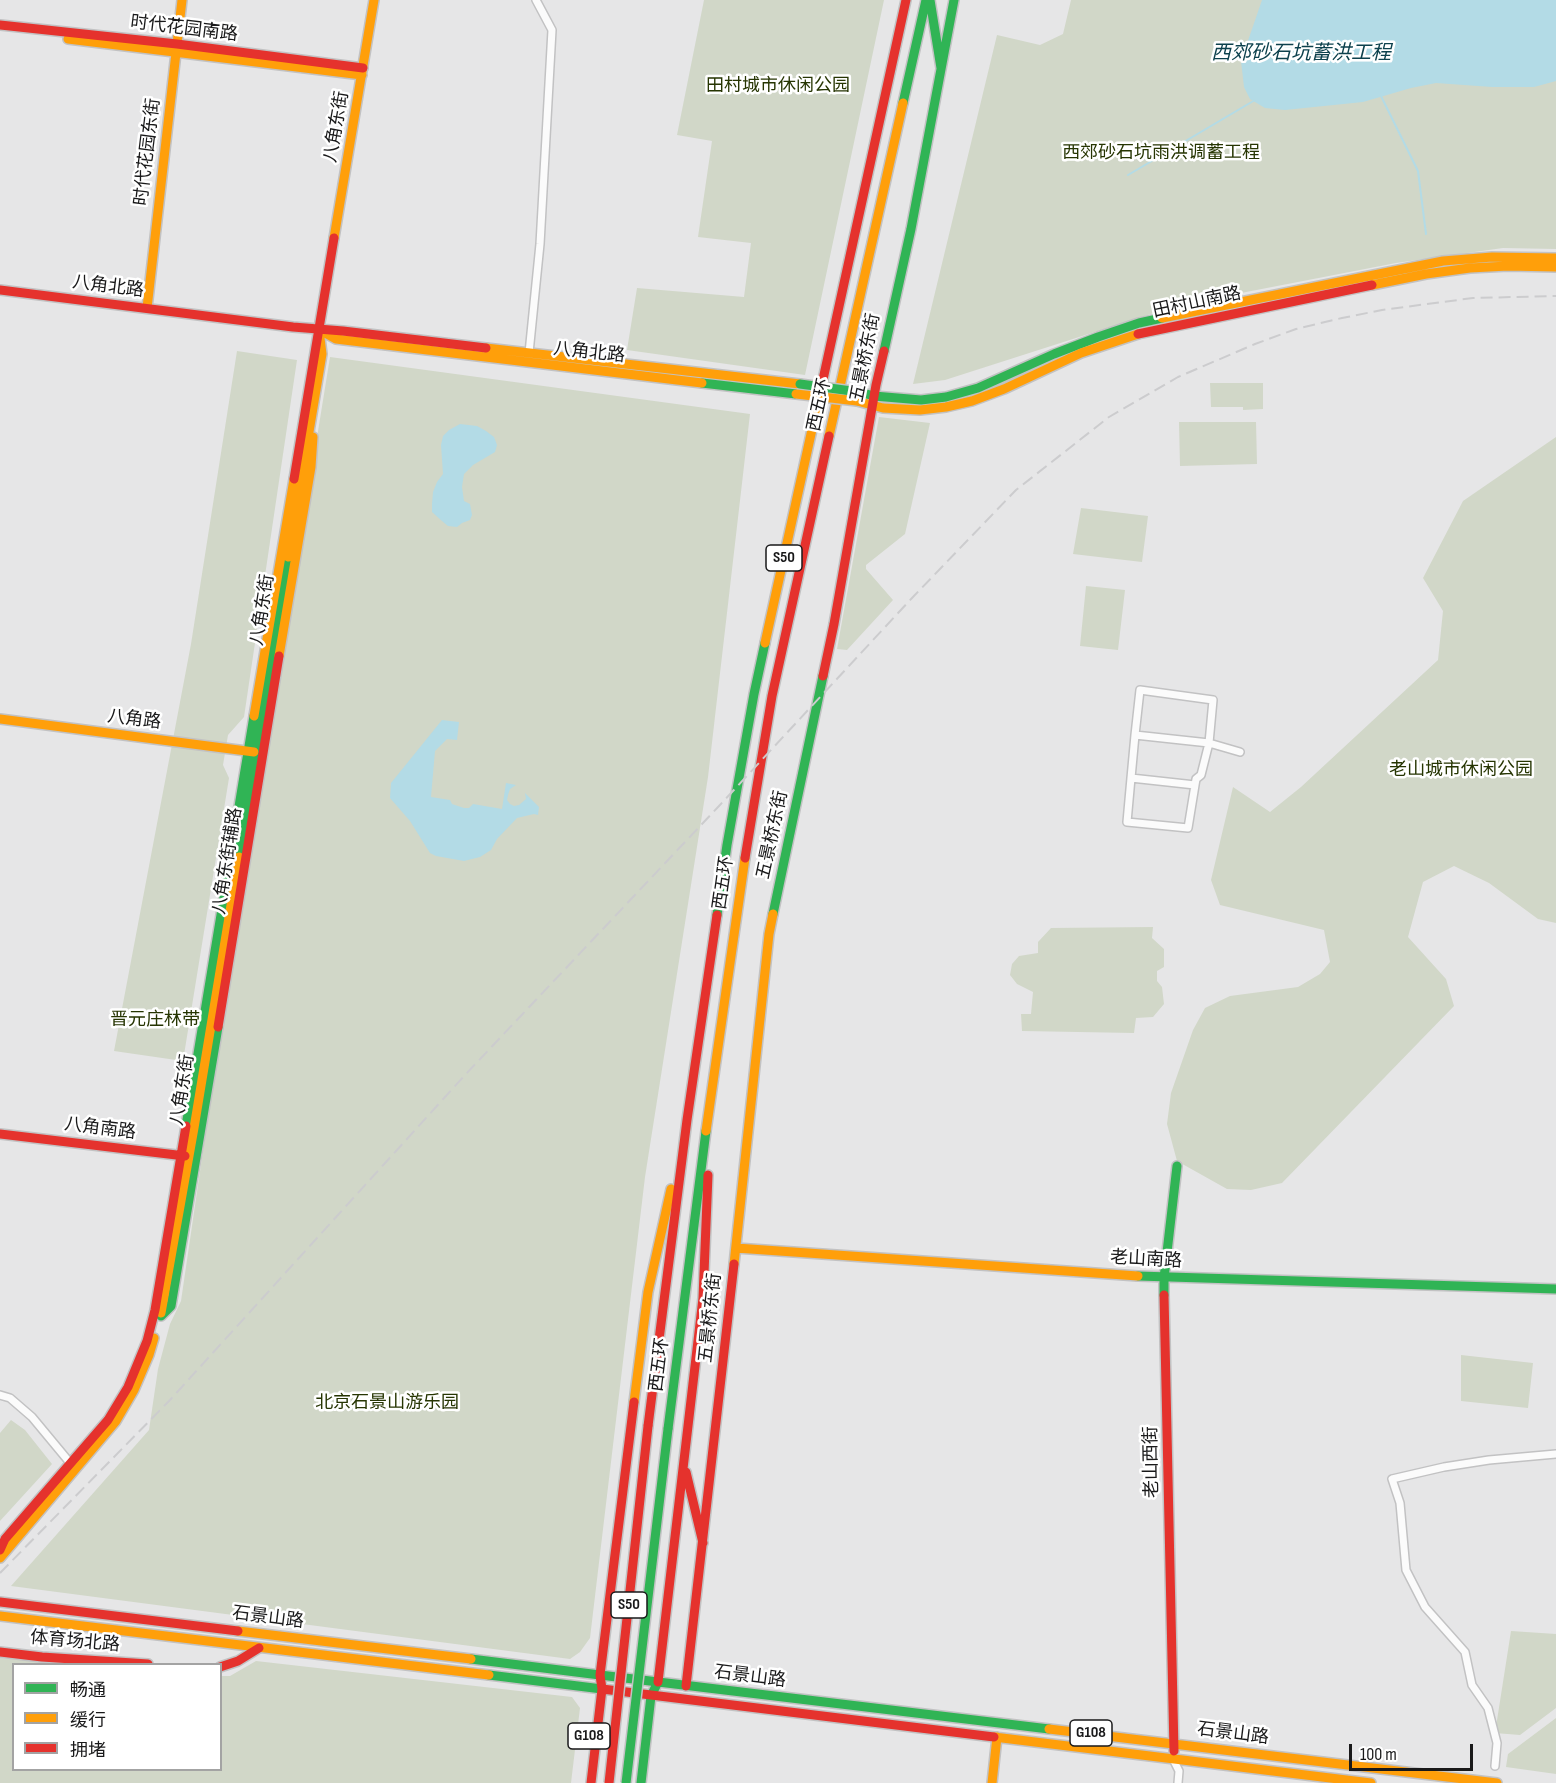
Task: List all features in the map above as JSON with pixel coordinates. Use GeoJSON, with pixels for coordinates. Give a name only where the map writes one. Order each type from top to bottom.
{"type":"FeatureCollection","features":[{"type":"Feature","properties":{"kind":"main road","name":"时代花园东街"},"geometry":{"type":"LineString","coordinates":[[147,308],[182,0]]}},
{"type":"Feature","properties":{"kind":"main road","name":"八角东街"},"geometry":{"type":"LineString","coordinates":[[256,752],[320,330],[374,0]]}},
{"type":"Feature","properties":{"kind":"main road","name":"西五环"},"geometry":{"type":"LineString","coordinates":[[609,1783],[648,1426],[687,1120],[727,846],[754,694],[906,0]]}},
{"type":"Feature","properties":{"kind":"main road","name":"西五环"},"geometry":{"type":"LineString","coordinates":[[626,1783],[668,1429],[746,848],[772,696],[928,0]]}},
{"type":"Feature","properties":{"kind":"main road"},"geometry":{"type":"LineString","coordinates":[[928,0],[941,68]]}},
{"type":"Feature","properties":{"kind":"main road","name":"五景桥东街"},"geometry":{"type":"LineString","coordinates":[[686,1686],[769,934],[834,624],[874,396],[911,229],[954,0]]}},
{"type":"Feature","properties":{"kind":"main road","name":"时代花园南路"},"geometry":{"type":"LineString","coordinates":[[0,25],[363,72]]}},
{"type":"Feature","properties":{"kind":"main road","name":"时代花园南路"},"geometry":{"type":"LineString","coordinates":[[0,30],[176,48]]}},
{"type":"Feature","properties":{"kind":"main road","name":"田村山南路"},"geometry":{"type":"LineString","coordinates":[[858,396],[921,400],[946,398],[978,388],[1054,354],[1139,323],[1443,261],[1492,257],[1556,258]]}},
{"type":"Feature","properties":{"kind":"main road","name":"田村山南路"},"geometry":{"type":"LineString","coordinates":[[858,396],[873,406],[920,410],[946,407],[972,401],[1004,389],[1081,353],[1146,331],[1426,274],[1470,268],[1556,267]]}},
{"type":"Feature","properties":{"kind":"main road","name":"八角北路"},"geometry":{"type":"LineString","coordinates":[[0,290],[320,330],[529,353],[858,396]]}},
{"type":"Feature","properties":{"kind":"main road","name":"八角东街"},"geometry":{"type":"LineString","coordinates":[[0,1558],[116,1422],[134,1390],[149,1355],[159,1318],[322,354],[320,330]]}},
{"type":"Feature","properties":{"kind":"main road","name":"八角北路"},"geometry":{"type":"LineString","coordinates":[[320,330],[336,339],[521,362],[798,389]]}},
{"type":"Feature","properties":{"kind":"main road","name":"八角路"},"geometry":{"type":"LineString","coordinates":[[0,719],[256,752]]}},
{"type":"Feature","properties":{"kind":"main road","name":"八角东街辅路"},"geometry":{"type":"LineString","coordinates":[[188,1157],[256,752]]}},
{"type":"Feature","properties":{"kind":"main road"},"geometry":{"type":"LineString","coordinates":[[641,1783],[651,1695],[658,1682],[703,1298],[711,1096]]}},
{"type":"Feature","properties":{"kind":"main road"},"geometry":{"type":"LineString","coordinates":[[600,1675],[648,1292],[687,1120]]}},
{"type":"Feature","properties":{"kind":"main road","name":"八角南路"},"geometry":{"type":"LineString","coordinates":[[0,1134],[188,1157]]}},
{"type":"Feature","properties":{"kind":"main road","name":"八角东街"},"geometry":{"type":"LineString","coordinates":[[0,1550],[5,1539],[113,1412],[128,1387],[147,1341],[188,1157]]}},
{"type":"Feature","properties":{"kind":"main road","name":"老山西街"},"geometry":{"type":"LineString","coordinates":[[1173,1759],[1164,1278],[1177,1166]]}},
{"type":"Feature","properties":{"kind":"main road","name":"老山南路"},"geometry":{"type":"LineString","coordinates":[[736,1248],[1164,1278],[1556,1289]]}},
{"type":"Feature","properties":{"kind":"main road"},"geometry":{"type":"LineString","coordinates":[[684,1462],[703,1543]]}},
{"type":"Feature","properties":{"kind":"main road","name":"石景山路"},"geometry":{"type":"LineString","coordinates":[[0,1602],[1497,1783]]}},
{"type":"Feature","properties":{"kind":"main road","name":"石景山路"},"geometry":{"type":"LineString","coordinates":[[0,1616],[1371,1783]]}},
{"type":"Feature","properties":{"kind":"main road"},"geometry":{"type":"LineString","coordinates":[[222,1666],[238,1661],[259,1648]]}},
{"type":"Feature","properties":{"kind":"main road","name":"体育场北路"},"geometry":{"type":"LineString","coordinates":[[0,1652],[122,1663]]}},
{"type":"Feature","properties":{"kind":"main road","name":"G108"},"geometry":{"type":"LineString","coordinates":[[583,1783],[600,1675]]}},
{"type":"Feature","properties":{"kind":"main road","name":"G108"},"geometry":{"type":"LineString","coordinates":[[591,1783],[598,1689]]}},
{"type":"Feature","properties":{"kind":"main road"},"geometry":{"type":"LineString","coordinates":[[992,1783],[997,1737]]}},
{"type":"Feature","properties":{"kind":"street"},"geometry":{"type":"LineString","coordinates":[[529,353],[540,244],[552,30],[536,0]]}},
{"type":"Feature","properties":{"kind":"street"},"geometry":{"type":"LineString","coordinates":[[1140,690],[1213,700],[1209,743],[1202,775],[1196,779],[1188,828],[1127,822],[1140,690]]}},
{"type":"Feature","properties":{"kind":"street"},"geometry":{"type":"LineString","coordinates":[[1135,735],[1209,743],[1240,752]]}},
{"type":"Feature","properties":{"kind":"street"},"geometry":{"type":"LineString","coordinates":[[1131,778],[1195,784]]}},
{"type":"Feature","properties":{"kind":"street"},"geometry":{"type":"LineString","coordinates":[[0,1395],[10,1398],[32,1417],[71,1464]]}},
{"type":"Feature","properties":{"kind":"street"},"geometry":{"type":"LineString","coordinates":[[1495,1766],[1497,1743],[1488,1708],[1472,1685],[1465,1652],[1425,1607],[1406,1570],[1400,1503],[1392,1479],[1489,1460],[1556,1454]]}},
{"type":"Feature","properties":{"kind":"street"},"geometry":{"type":"LineString","coordinates":[[1173,1759],[1179,1771],[1178,1783]]}},
{"type":"Feature","properties":{"kind":"green space","name":"田村城市休闲公园"},"geometry":{"type":"Polygon","coordinates":[[[704,0],[884,0],[805,375],[627,350],[637,288],[744,297],[751,243],[698,237],[712,141],[677,135],[704,0]]]}},
{"type":"Feature","properties":{"kind":"green space","name":"西郊砂石坑雨洪调蓄工程"},"geometry":{"type":"Polygon","coordinates":[[[1071,0],[1556,0],[1556,249],[1503,248],[1396,263],[1179,305],[945,380],[913,384],[997,35],[1040,45],[1063,34],[1071,0]]]}},
{"type":"Feature","properties":{"kind":"green space","name":"晋元庄林带"},"geometry":{"type":"Polygon","coordinates":[[[237,351],[297,360],[244,717],[228,735],[223,765],[229,778],[183,1061],[114,1051],[191,644],[237,351]]]}},
{"type":"Feature","properties":{"kind":"green space","name":"北京石景山游乐园"},"geometry":{"type":"Polygon","coordinates":[[[330,357],[750,414],[708,777],[645,1177],[590,1638],[580,1652],[570,1659],[11,1586],[149,1430],[158,1369],[170,1324],[181,1301],[216,1062],[330,357]]]}},
{"type":"Feature","properties":{"kind":"green space"},"geometry":{"type":"Polygon","coordinates":[[[1210,383],[1263,383],[1263,409],[1211,407],[1210,383]]]}},
{"type":"Feature","properties":{"kind":"green space"},"geometry":{"type":"Polygon","coordinates":[[[879,417],[930,423],[905,534],[866,565],[866,569],[893,600],[847,650],[837,649],[879,417]]]}},
{"type":"Feature","properties":{"kind":"green space"},"geometry":{"type":"Polygon","coordinates":[[[1179,422],[1256,422],[1257,464],[1180,466],[1179,422]]]}},
{"type":"Feature","properties":{"kind":"green space","name":"老山城市休闲公园"},"geometry":{"type":"Polygon","coordinates":[[[1556,437],[1556,923],[1538,919],[1489,883],[1454,866],[1423,882],[1408,937],[1446,979],[1454,1006],[1282,1183],[1251,1190],[1227,1189],[1177,1161],[1167,1124],[1171,1093],[1193,1030],[1205,1008],[1230,996],[1298,987],[1320,974],[1330,962],[1324,930],[1220,905],[1211,880],[1233,787],[1270,812],[1301,787],[1438,660],[1443,611],[1423,578],[1463,501],[1556,437]]]}},
{"type":"Feature","properties":{"kind":"green space"},"geometry":{"type":"Polygon","coordinates":[[[1081,508],[1148,516],[1142,562],[1073,554],[1081,508]]]}},
{"type":"Feature","properties":{"kind":"green space"},"geometry":{"type":"Polygon","coordinates":[[[1086,586],[1125,590],[1118,650],[1080,646],[1086,586]]]}},
{"type":"Feature","properties":{"kind":"green space"},"geometry":{"type":"Polygon","coordinates":[[[1153,927],[1152,938],[1164,949],[1164,967],[1157,971],[1157,981],[1162,987],[1164,1004],[1153,1017],[1136,1018],[1134,1033],[1022,1031],[1021,1014],[1031,1014],[1033,992],[1017,984],[1010,975],[1012,964],[1019,956],[1038,953],[1038,942],[1051,928],[1153,927]]]}},
{"type":"Feature","properties":{"kind":"green space"},"geometry":{"type":"Polygon","coordinates":[[[1461,1355],[1533,1363],[1528,1408],[1461,1401],[1461,1355]]]}},
{"type":"Feature","properties":{"kind":"green space"},"geometry":{"type":"Polygon","coordinates":[[[11,1420],[25,1430],[52,1464],[0,1521],[0,1433],[11,1420]]]}},
{"type":"Feature","properties":{"kind":"green space"},"geometry":{"type":"Polygon","coordinates":[[[1511,1631],[1556,1634],[1556,1708],[1520,1735],[1495,1733],[1511,1631]]]}},
{"type":"Feature","properties":{"kind":"green space"},"geometry":{"type":"Polygon","coordinates":[[[0,1658],[68,1663],[12,1663],[12,1771],[222,1771],[222,1676],[230,1676],[256,1661],[572,1697],[580,1708],[571,1783],[0,1783],[0,1658]]]}},
{"type":"Feature","properties":{"kind":"green space"},"geometry":{"type":"Polygon","coordinates":[[[1556,1718],[1556,1774],[1506,1767],[1508,1754],[1556,1718]]]}},
{"type":"Feature","properties":{"kind":"water","name":"西郊砂石坑蓄洪工程"},"geometry":{"type":"Polygon","coordinates":[[[1262,0],[1556,0],[1556,81],[1534,87],[1436,83],[1363,102],[1285,110],[1265,108],[1250,99],[1244,87],[1241,61],[1262,0]]]}},
{"type":"Feature","properties":{"kind":"water"},"geometry":{"type":"Polygon","coordinates":[[[460,424],[477,426],[486,431],[494,437],[497,445],[495,452],[473,465],[464,474],[462,487],[464,501],[470,504],[472,515],[470,520],[457,527],[448,526],[432,512],[432,504],[433,492],[443,474],[441,445],[443,436],[460,424]]]}},
{"type":"Feature","properties":{"kind":"water"},"geometry":{"type":"Polygon","coordinates":[[[442,720],[459,722],[457,740],[447,739],[435,751],[431,797],[450,800],[452,804],[464,808],[469,808],[473,804],[502,809],[506,783],[516,785],[510,789],[508,795],[507,800],[510,804],[519,805],[526,799],[525,793],[539,807],[538,815],[517,818],[497,839],[491,850],[480,857],[464,861],[430,853],[410,821],[390,798],[391,783],[442,720]]]}},
{"type":"Feature","properties":{"kind":"waterway"},"geometry":{"type":"LineString","coordinates":[[1381,96],[1418,171],[1426,234]]}},
{"type":"Feature","properties":{"kind":"waterway"},"geometry":{"type":"LineString","coordinates":[[1128,175],[1255,100]]}},
{"type":"Feature","properties":{"kind":"railway"},"geometry":{"type":"LineString","coordinates":[[0,1573],[170,1400],[465,1075],[1016,490],[1109,417],[1178,377],[1296,329],[1382,310],[1473,298],[1556,296]]}},
{"type":"Feature","properties":{"kind":"traffic: fast"},"geometry":{"type":"LineString","coordinates":[[903,103],[926,0]]}},
{"type":"Feature","properties":{"kind":"traffic: fast"},"geometry":{"type":"LineString","coordinates":[[930,0],[941,68]]}},
{"type":"Feature","properties":{"kind":"traffic: fast"},"geometry":{"type":"LineString","coordinates":[[884,351],[911,229],[954,0]]}},
{"type":"Feature","properties":{"kind":"traffic: fast"},"geometry":{"type":"LineString","coordinates":[[859,392],[874,396],[921,400],[946,397],[978,388],[1098,337],[1162,318]]}},
{"type":"Feature","properties":{"kind":"traffic: fast"},"geometry":{"type":"LineString","coordinates":[[702,383],[796,394]]}},
{"type":"Feature","properties":{"kind":"traffic: fast"},"geometry":{"type":"LineString","coordinates":[[800,384],[859,392]]}},
{"type":"Feature","properties":{"kind":"traffic: fast"},"geometry":{"type":"LineString","coordinates":[[239,857],[288,557]]}},
{"type":"Feature","properties":{"kind":"traffic: fast"},"geometry":{"type":"LineString","coordinates":[[717,915],[727,845],[765,643]]}},
{"type":"Feature","properties":{"kind":"traffic: fast"},"geometry":{"type":"LineString","coordinates":[[773,914],[823,676]]}},
{"type":"Feature","properties":{"kind":"traffic: fast"},"geometry":{"type":"LineString","coordinates":[[186,1126],[254,716]]}},
{"type":"Feature","properties":{"kind":"traffic: fast"},"geometry":{"type":"LineString","coordinates":[[161,1316],[171,1306],[218,1027]]}},
{"type":"Feature","properties":{"kind":"traffic: fast"},"geometry":{"type":"LineString","coordinates":[[668,1429],[706,1131]]}},
{"type":"Feature","properties":{"kind":"traffic: fast"},"geometry":{"type":"LineString","coordinates":[[1164,1295],[1177,1166]]}},
{"type":"Feature","properties":{"kind":"traffic: fast"},"geometry":{"type":"LineString","coordinates":[[1138,1276],[1556,1289]]}},
{"type":"Feature","properties":{"kind":"traffic: fast"},"geometry":{"type":"LineString","coordinates":[[626,1783],[668,1429]]}},
{"type":"Feature","properties":{"kind":"traffic: fast"},"geometry":{"type":"LineString","coordinates":[[471,1659],[600,1675]]}},
{"type":"Feature","properties":{"kind":"traffic: fast"},"geometry":{"type":"LineString","coordinates":[[489,1675],[602,1689]]}},
{"type":"Feature","properties":{"kind":"traffic: fast"},"geometry":{"type":"LineString","coordinates":[[600,1675],[1049,1729]]}},
{"type":"Feature","properties":{"kind":"traffic: fast"},"geometry":{"type":"LineString","coordinates":[[641,1783],[651,1696],[658,1682]]}},
{"type":"Feature","properties":{"kind":"traffic: slow"},"geometry":{"type":"LineString","coordinates":[[147,308],[182,0]]}},
{"type":"Feature","properties":{"kind":"traffic: slow"},"geometry":{"type":"LineString","coordinates":[[334,238],[374,0]]}},
{"type":"Feature","properties":{"kind":"traffic: slow"},"geometry":{"type":"LineString","coordinates":[[68,39],[362,75]]}},
{"type":"Feature","properties":{"kind":"traffic: slow"},"geometry":{"type":"LineString","coordinates":[[829,436],[903,103]]}},
{"type":"Feature","properties":{"kind":"traffic: slow"},"geometry":{"type":"LineString","coordinates":[[1162,318],[1443,261],[1492,257],[1556,258]]}},
{"type":"Feature","properties":{"kind":"traffic: slow"},"geometry":{"type":"LineString","coordinates":[[1372,285],[1470,268],[1556,267]]}},
{"type":"Feature","properties":{"kind":"traffic: slow"},"geometry":{"type":"LineString","coordinates":[[322,331],[336,339],[702,383]]}},
{"type":"Feature","properties":{"kind":"traffic: slow"},"geometry":{"type":"LineString","coordinates":[[857,401],[883,408],[920,410],[972,401],[1004,389],[1081,353],[1138,334]]}},
{"type":"Feature","properties":{"kind":"traffic: slow"},"geometry":{"type":"LineString","coordinates":[[288,557],[322,354],[320,338]]}},
{"type":"Feature","properties":{"kind":"traffic: slow"},"geometry":{"type":"LineString","coordinates":[[486,348],[800,384]]}},
{"type":"Feature","properties":{"kind":"traffic: slow"},"geometry":{"type":"LineString","coordinates":[[765,643],[822,384]]}},
{"type":"Feature","properties":{"kind":"traffic: slow"},"geometry":{"type":"LineString","coordinates":[[796,394],[857,401]]}},
{"type":"Feature","properties":{"kind":"traffic: slow"},"geometry":{"type":"LineString","coordinates":[[279,656],[311,467],[313,437]]}},
{"type":"Feature","properties":{"kind":"traffic: slow"},"geometry":{"type":"LineString","coordinates":[[254,716],[294,479]]}},
{"type":"Feature","properties":{"kind":"traffic: slow"},"geometry":{"type":"LineString","coordinates":[[0,719],[254,752]]}},
{"type":"Feature","properties":{"kind":"traffic: slow"},"geometry":{"type":"LineString","coordinates":[[161,1313],[239,857]]}},
{"type":"Feature","properties":{"kind":"traffic: slow"},"geometry":{"type":"LineString","coordinates":[[706,1131],[745,858]]}},
{"type":"Feature","properties":{"kind":"traffic: slow"},"geometry":{"type":"LineString","coordinates":[[734,1264],[773,914]]}},
{"type":"Feature","properties":{"kind":"traffic: slow"},"geometry":{"type":"LineString","coordinates":[[634,1402],[648,1292],[671,1189]]}},
{"type":"Feature","properties":{"kind":"traffic: slow"},"geometry":{"type":"LineString","coordinates":[[736,1248],[1138,1276]]}},
{"type":"Feature","properties":{"kind":"traffic: slow"},"geometry":{"type":"LineString","coordinates":[[0,1558],[116,1421],[134,1390],[154,1338]]}},
{"type":"Feature","properties":{"kind":"traffic: slow"},"geometry":{"type":"LineString","coordinates":[[0,1616],[489,1675]]}},
{"type":"Feature","properties":{"kind":"traffic: slow"},"geometry":{"type":"LineString","coordinates":[[238,1631],[471,1659]]}},
{"type":"Feature","properties":{"kind":"traffic: slow"},"geometry":{"type":"LineString","coordinates":[[1049,1729],[1497,1783]]}},
{"type":"Feature","properties":{"kind":"traffic: slow"},"geometry":{"type":"LineString","coordinates":[[994,1737],[1371,1783]]}},
{"type":"Feature","properties":{"kind":"traffic: slow"},"geometry":{"type":"LineString","coordinates":[[992,1783],[997,1737]]}},
{"type":"Feature","properties":{"kind":"traffic: jam"},"geometry":{"type":"LineString","coordinates":[[822,384],[906,0]]}},
{"type":"Feature","properties":{"kind":"traffic: jam"},"geometry":{"type":"LineString","coordinates":[[0,25],[177,44],[363,68]]}},
{"type":"Feature","properties":{"kind":"traffic: jam"},"geometry":{"type":"LineString","coordinates":[[294,479],[334,238]]}},
{"type":"Feature","properties":{"kind":"traffic: jam"},"geometry":{"type":"LineString","coordinates":[[1138,334],[1372,285]]}},
{"type":"Feature","properties":{"kind":"traffic: jam"},"geometry":{"type":"LineString","coordinates":[[0,290],[293,327],[486,348]]}},
{"type":"Feature","properties":{"kind":"traffic: jam"},"geometry":{"type":"LineString","coordinates":[[823,676],[884,351]]}},
{"type":"Feature","properties":{"kind":"traffic: jam"},"geometry":{"type":"LineString","coordinates":[[745,858],[772,696],[829,436]]}},
{"type":"Feature","properties":{"kind":"traffic: jam"},"geometry":{"type":"LineString","coordinates":[[218,1027],[279,656]]}},
{"type":"Feature","properties":{"kind":"traffic: jam"},"geometry":{"type":"LineString","coordinates":[[648,1426],[687,1120],[717,915]]}},
{"type":"Feature","properties":{"kind":"traffic: jam"},"geometry":{"type":"LineString","coordinates":[[0,1550],[5,1539],[108,1420],[128,1387],[147,1341],[155,1310],[186,1126]]}},
{"type":"Feature","properties":{"kind":"traffic: jam"},"geometry":{"type":"LineString","coordinates":[[0,1134],[185,1156]]}},
{"type":"Feature","properties":{"kind":"traffic: jam"},"geometry":{"type":"LineString","coordinates":[[658,1682],[703,1298],[708,1175]]}},
{"type":"Feature","properties":{"kind":"traffic: jam"},"geometry":{"type":"LineString","coordinates":[[686,1686],[734,1264]]}},
{"type":"Feature","properties":{"kind":"traffic: jam"},"geometry":{"type":"LineString","coordinates":[[1164,1295],[1174,1751]]}},
{"type":"Feature","properties":{"kind":"traffic: jam"},"geometry":{"type":"LineString","coordinates":[[591,1783],[602,1689],[600,1675],[634,1402]]}},
{"type":"Feature","properties":{"kind":"traffic: jam"},"geometry":{"type":"LineString","coordinates":[[609,1783],[648,1426]]}},
{"type":"Feature","properties":{"kind":"traffic: jam"},"geometry":{"type":"LineString","coordinates":[[686,1472],[703,1543]]}},
{"type":"Feature","properties":{"kind":"traffic: jam"},"geometry":{"type":"LineString","coordinates":[[0,1602],[238,1631]]}},
{"type":"Feature","properties":{"kind":"traffic: jam"},"geometry":{"type":"LineString","coordinates":[[222,1666],[238,1661],[259,1648]]}},
{"type":"Feature","properties":{"kind":"traffic: jam"},"geometry":{"type":"LineString","coordinates":[[0,1652],[133,1663]]}},
{"type":"Feature","properties":{"kind":"traffic: jam"},"geometry":{"type":"LineString","coordinates":[[602,1689],[994,1737]]}}]}
